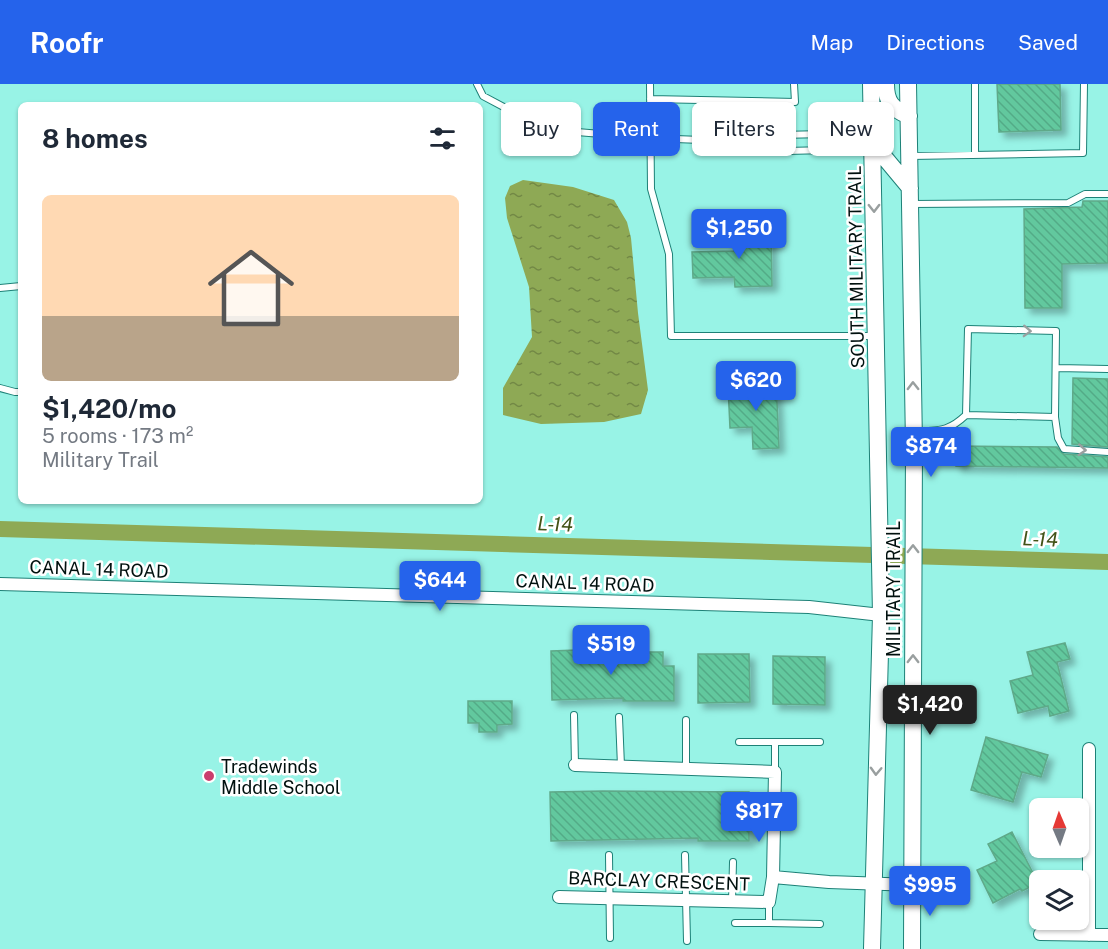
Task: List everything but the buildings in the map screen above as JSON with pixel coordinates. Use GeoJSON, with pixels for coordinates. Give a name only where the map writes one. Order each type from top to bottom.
{"type":"FeatureCollection","features":[{"type":"Feature","properties":{"kind":"main road","name":"SOUTH MILITARY TRAIL"},"geometry":{"type":"LineString","coordinates":[[872,84],[872,102]]}},
{"type":"Feature","properties":{"kind":"main road"},"geometry":{"type":"LineString","coordinates":[[886,84],[889,103],[896,111],[909,116]]}},
{"type":"Feature","properties":{"kind":"main road"},"geometry":{"type":"LineString","coordinates":[[908,84],[914,438]]}},
{"type":"Feature","properties":{"kind":"main road","name":"SOUTH MILITARY TRAIL"},"geometry":{"type":"LineString","coordinates":[[873,156],[879,450]]}},
{"type":"Feature","properties":{"kind":"main road"},"geometry":{"type":"LineString","coordinates":[[884,156],[910,196]]}},
{"type":"Feature","properties":{"kind":"main road","name":"MILITARY TRAIL"},"geometry":{"type":"LineString","coordinates":[[912,949],[914,438]]}},
{"type":"Feature","properties":{"kind":"main road","name":"MILITARY TRAIL"},"geometry":{"type":"LineString","coordinates":[[872,949],[881,615],[879,450]]}},
{"type":"Feature","properties":{"kind":"street","name":"CANAL 14 ROAD"},"geometry":{"type":"LineString","coordinates":[[0,584],[809,607],[881,615]]}},
{"type":"Feature","properties":{"kind":"street"},"geometry":{"type":"LineString","coordinates":[[1089,749],[1089,934]]}},
{"type":"Feature","properties":{"kind":"street"},"geometry":{"type":"LineString","coordinates":[[575,765],[775,772]]}},
{"type":"Feature","properties":{"kind":"street","name":"BARCLAY CRESCENT"},"geometry":{"type":"LineString","coordinates":[[558,897],[769,902],[773,877],[775,772]]}},
{"type":"Feature","properties":{"kind":"street","name":"BARCLAY CRESCENT"},"geometry":{"type":"LineString","coordinates":[[773,877],[872,885],[913,885]]}},
{"type":"Feature","properties":{"kind":"street"},"geometry":{"type":"LineString","coordinates":[[1040,934],[1108,934]]}},
{"type":"Feature","properties":{"kind":"lane"},"geometry":{"type":"LineString","coordinates":[[477,84],[483,96],[528,120],[577,132],[593,133]]}},
{"type":"Feature","properties":{"kind":"lane"},"geometry":{"type":"LineString","coordinates":[[650,84],[650,99],[795,102],[795,84]]}},
{"type":"Feature","properties":{"kind":"lane"},"geometry":{"type":"LineString","coordinates":[[975,84],[975,155]]}},
{"type":"Feature","properties":{"kind":"lane"},"geometry":{"type":"LineString","coordinates":[[909,156],[1083,153],[1084,84]]}},
{"type":"Feature","properties":{"kind":"lane"},"geometry":{"type":"LineString","coordinates":[[650,156],[651,189],[669,254],[671,336],[877,336]]}},
{"type":"Feature","properties":{"kind":"lane"},"geometry":{"type":"LineString","coordinates":[[910,196],[1068,203],[1085,194],[1108,194]]}},
{"type":"Feature","properties":{"kind":"lane"},"geometry":{"type":"LineString","coordinates":[[0,288],[18,286]]}},
{"type":"Feature","properties":{"kind":"lane"},"geometry":{"type":"LineString","coordinates":[[914,438],[955,426],[966,415],[968,329],[1056,331],[1055,417],[1058,438],[1064,449],[1108,452]]}},
{"type":"Feature","properties":{"kind":"lane"},"geometry":{"type":"LineString","coordinates":[[1057,368],[1108,369]]}},
{"type":"Feature","properties":{"kind":"lane"},"geometry":{"type":"LineString","coordinates":[[0,388],[18,392]]}},
{"type":"Feature","properties":{"kind":"lane"},"geometry":{"type":"LineString","coordinates":[[966,415],[1055,417]]}},
{"type":"Feature","properties":{"kind":"lane"},"geometry":{"type":"LineString","coordinates":[[574,715],[575,765]]}},
{"type":"Feature","properties":{"kind":"lane"},"geometry":{"type":"LineString","coordinates":[[620,717],[621,767]]}},
{"type":"Feature","properties":{"kind":"lane"},"geometry":{"type":"LineString","coordinates":[[686,720],[686,769]]}},
{"type":"Feature","properties":{"kind":"lane"},"geometry":{"type":"LineString","coordinates":[[739,742],[820,742]]}},
{"type":"Feature","properties":{"kind":"lane"},"geometry":{"type":"LineString","coordinates":[[775,742],[775,772]]}},
{"type":"Feature","properties":{"kind":"lane"},"geometry":{"type":"LineString","coordinates":[[609,855],[610,938]]}},
{"type":"Feature","properties":{"kind":"lane"},"geometry":{"type":"LineString","coordinates":[[685,855],[687,941]]}},
{"type":"Feature","properties":{"kind":"lane"},"geometry":{"type":"LineString","coordinates":[[732,901],[733,862]]}},
{"type":"Feature","properties":{"kind":"lane"},"geometry":{"type":"LineString","coordinates":[[769,902],[769,923]]}},
{"type":"Feature","properties":{"kind":"lane"},"geometry":{"type":"LineString","coordinates":[[735,923],[820,924]]}},
{"type":"Feature","properties":{"kind":"water"},"geometry":{"type":"Polygon","coordinates":[[[523,180],[573,187],[614,200],[627,222],[631,238],[648,390],[641,414],[604,422],[541,424],[503,415],[503,388],[532,337],[529,287],[507,218],[505,198],[510,186],[523,180]]]}},
{"type":"Feature","properties":{"kind":"waterway","name":"L-14"},"geometry":{"type":"LineString","coordinates":[[0,529],[1108,562]]}},
{"type":"Feature","properties":{"kind":"place","name":"Tradewinds Middle School"},"geometry":{"type":"Point","coordinates":[209,776]}}]}
